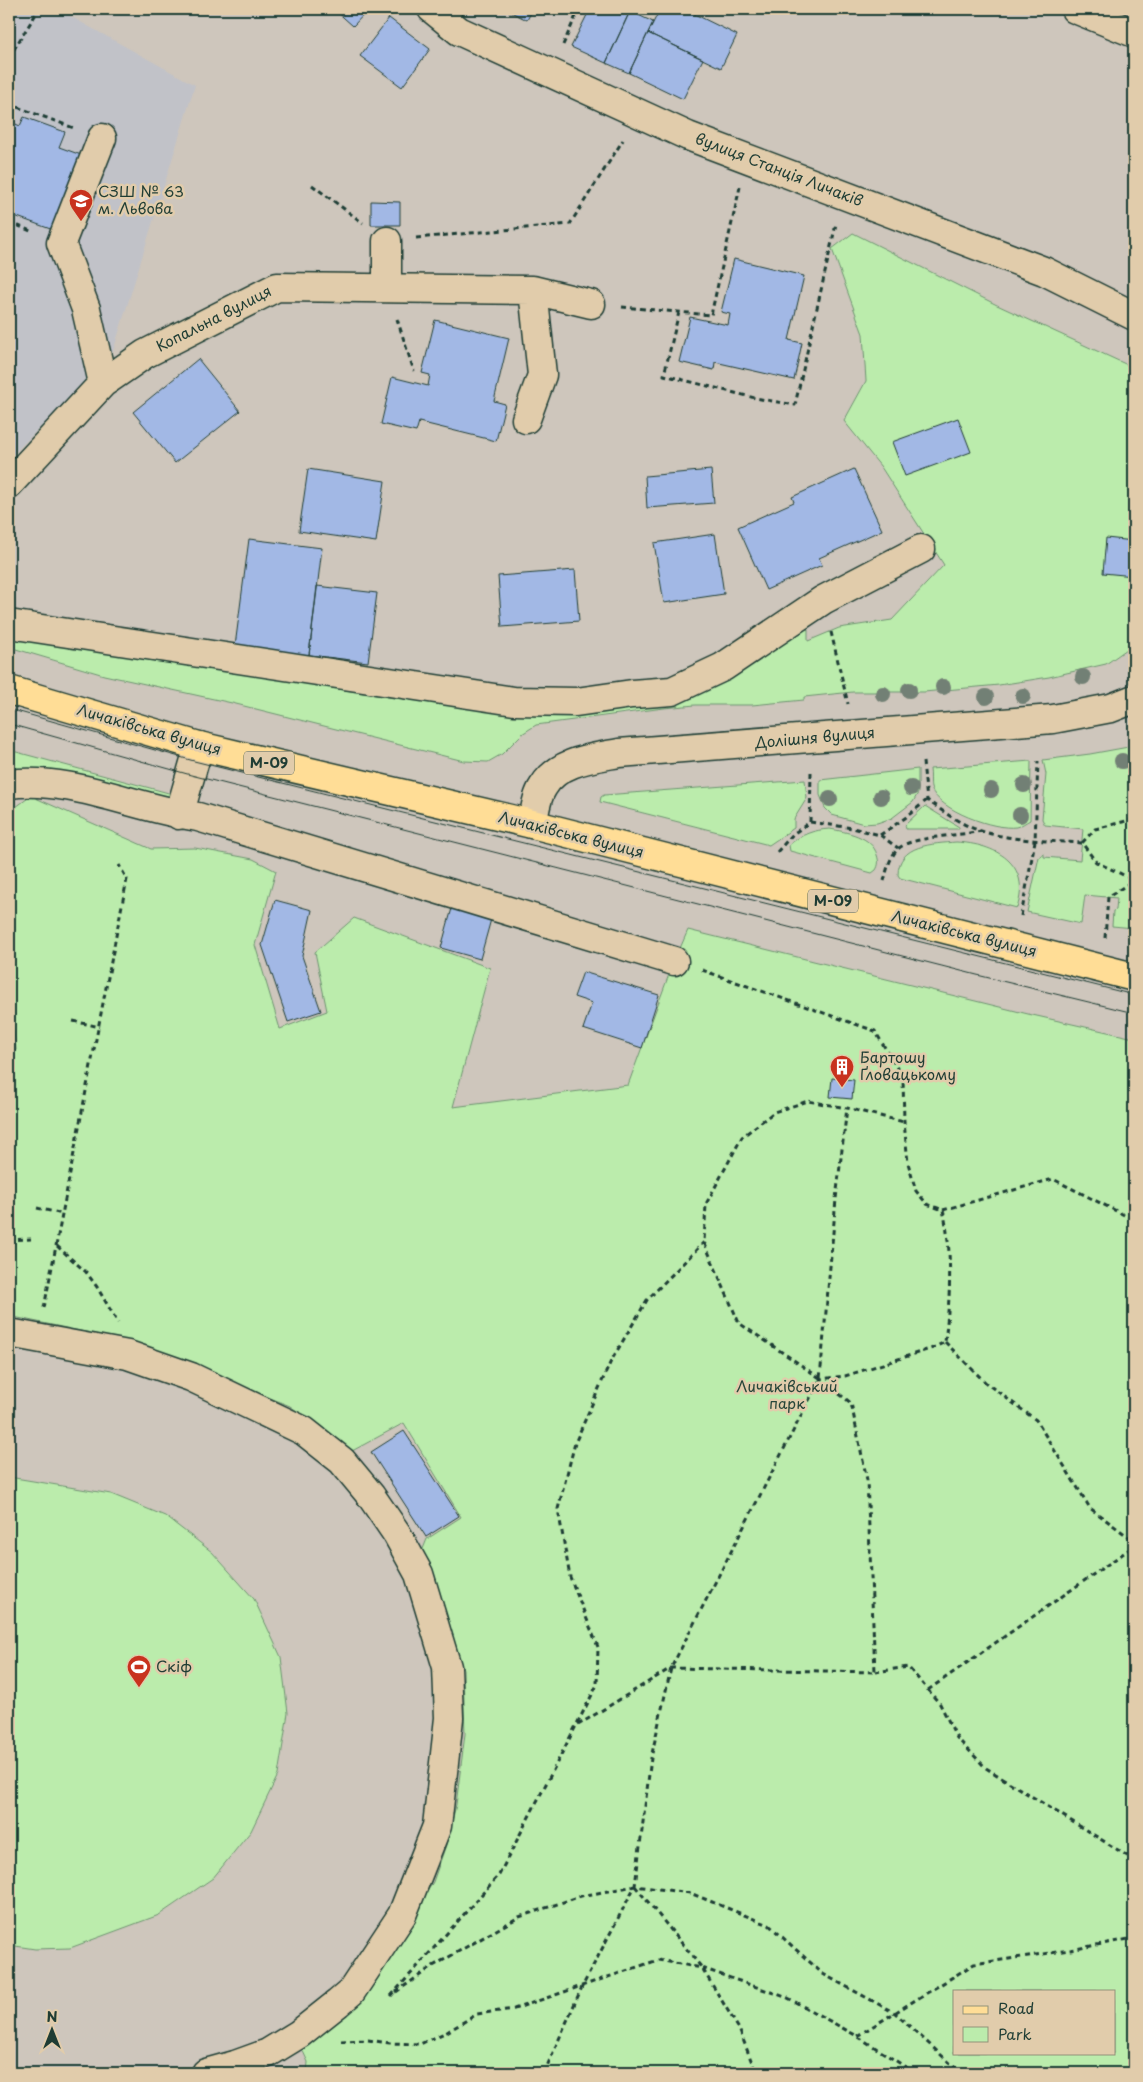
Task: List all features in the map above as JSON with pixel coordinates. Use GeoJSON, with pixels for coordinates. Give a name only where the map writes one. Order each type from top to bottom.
{"type":"FeatureCollection","features":[{"type":"Feature","properties":{"kind":"main road","name":"Личаківська вулиця"},"geometry":{"type":"LineString","coordinates":[[9,690],[198,746],[532,824],[1134,977]]}},
{"type":"Feature","properties":{"kind":"street","name":"вулиця Станція Личаків"},"geometry":{"type":"LineString","coordinates":[[432,9],[459,31],[688,136],[1044,271],[1134,316]]}},
{"type":"Feature","properties":{"kind":"street"},"geometry":{"type":"LineString","coordinates":[[1075,9],[1134,33]]}},
{"type":"Feature","properties":{"kind":"street"},"geometry":{"type":"LineString","coordinates":[[102,138],[61,243],[86,309],[103,383]]}},
{"type":"Feature","properties":{"kind":"street"},"geometry":{"type":"LineString","coordinates":[[387,240],[387,288]]}},
{"type":"Feature","properties":{"kind":"street","name":"Копальна вулиця"},"geometry":{"type":"LineString","coordinates":[[9,484],[103,383],[145,354],[277,287],[533,290],[591,304]]}},
{"type":"Feature","properties":{"kind":"street"},"geometry":{"type":"LineString","coordinates":[[526,419],[542,375],[533,290]]}},
{"type":"Feature","properties":{"kind":"street"},"geometry":{"type":"LineString","coordinates":[[9,624],[514,702],[576,702],[632,694],[672,691],[723,667],[823,600],[921,549]]}},
{"type":"Feature","properties":{"kind":"street","name":"Долішня вулиця"},"geometry":{"type":"LineString","coordinates":[[532,824],[541,788],[552,774],[583,759],[619,753],[1053,719],[1111,708],[1134,699]]}},
{"type":"Feature","properties":{"kind":"street"},"geometry":{"type":"LineString","coordinates":[[179,815],[198,746]]}},
{"type":"Feature","properties":{"kind":"street"},"geometry":{"type":"LineString","coordinates":[[9,784],[49,785],[104,794],[179,815],[198,817],[674,961]]}},
{"type":"Feature","properties":{"kind":"street"},"geometry":{"type":"LineString","coordinates":[[9,1333],[128,1355],[191,1377],[304,1431],[342,1461],[371,1496],[397,1534],[418,1574],[447,1667],[449,1718],[437,1826],[402,1915],[351,1992],[338,2004],[299,2034],[268,2053],[235,2066],[206,2073]]}},
{"type":"Feature","properties":{"kind":"path"},"geometry":{"type":"LineString","coordinates":[[9,57],[39,9]]}},
{"type":"Feature","properties":{"kind":"path"},"geometry":{"type":"LineString","coordinates":[[550,72],[579,9]]}},
{"type":"Feature","properties":{"kind":"path"},"geometry":{"type":"LineString","coordinates":[[9,104],[102,138]]}},
{"type":"Feature","properties":{"kind":"path"},"geometry":{"type":"LineString","coordinates":[[451,235],[570,224],[640,114]]}},
{"type":"Feature","properties":{"kind":"path"},"geometry":{"type":"LineString","coordinates":[[591,304],[711,315],[746,158]]}},
{"type":"Feature","properties":{"kind":"path"},"geometry":{"type":"LineString","coordinates":[[312,185],[387,240]]}},
{"type":"Feature","properties":{"kind":"path"},"geometry":{"type":"LineString","coordinates":[[679,312],[664,375],[795,406],[843,194]]}},
{"type":"Feature","properties":{"kind":"path"},"geometry":{"type":"LineString","coordinates":[[387,288],[414,371]]}},
{"type":"Feature","properties":{"kind":"path"},"geometry":{"type":"LineString","coordinates":[[829,625],[849,706]]}},
{"type":"Feature","properties":{"kind":"path"},"geometry":{"type":"LineString","coordinates":[[1021,917],[1035,840],[1038,761]]}},
{"type":"Feature","properties":{"kind":"path"},"geometry":{"type":"LineString","coordinates":[[924,762],[927,800]]}},
{"type":"Feature","properties":{"kind":"path"},"geometry":{"type":"LineString","coordinates":[[810,822],[811,772]]}},
{"type":"Feature","properties":{"kind":"path"},"geometry":{"type":"LineString","coordinates":[[927,800],[961,822],[981,831],[1035,840],[1082,843],[1096,862],[1134,880]]}},
{"type":"Feature","properties":{"kind":"path"},"geometry":{"type":"LineString","coordinates":[[880,835],[927,800]]}},
{"type":"Feature","properties":{"kind":"path"},"geometry":{"type":"LineString","coordinates":[[1082,843],[1095,829],[1134,819]]}},
{"type":"Feature","properties":{"kind":"path"},"geometry":{"type":"LineString","coordinates":[[777,852],[793,834],[810,822],[853,828],[880,835],[898,848]]}},
{"type":"Feature","properties":{"kind":"path"},"geometry":{"type":"LineString","coordinates":[[884,881],[889,863],[898,848],[920,838],[962,835],[981,831]]}},
{"type":"Feature","properties":{"kind":"path"},"geometry":{"type":"LineString","coordinates":[[38,1338],[100,1027],[127,879],[119,865]]}},
{"type":"Feature","properties":{"kind":"path"},"geometry":{"type":"LineString","coordinates":[[1134,875],[1134,880]]}},
{"type":"Feature","properties":{"kind":"path"},"geometry":{"type":"LineString","coordinates":[[1105,938],[1108,897],[1134,880]]}},
{"type":"Feature","properties":{"kind":"path"},"geometry":{"type":"LineString","coordinates":[[674,961],[875,1031],[903,1078],[904,1122],[908,1163],[916,1191],[927,1204],[943,1210],[1053,1179],[1134,1220]]}},
{"type":"Feature","properties":{"kind":"path"},"geometry":{"type":"LineString","coordinates":[[73,1021],[100,1027]]}},
{"type":"Feature","properties":{"kind":"path"},"geometry":{"type":"LineString","coordinates":[[875,1672],[867,1480],[851,1403],[820,1379],[739,1323],[704,1242],[706,1204],[742,1137],[774,1112],[808,1102],[848,1108],[904,1122]]}},
{"type":"Feature","properties":{"kind":"path"},"geometry":{"type":"LineString","coordinates":[[544,2073],[582,1987],[635,1886],[651,1758],[671,1668],[820,1379],[836,1198],[848,1108]]}},
{"type":"Feature","properties":{"kind":"path"},"geometry":{"type":"LineString","coordinates":[[37,1208],[63,1214]]}},
{"type":"Feature","properties":{"kind":"path"},"geometry":{"type":"LineString","coordinates":[[943,1210],[948,1232],[951,1291],[945,1342]]}},
{"type":"Feature","properties":{"kind":"path"},"geometry":{"type":"LineString","coordinates":[[9,1240],[31,1239]]}},
{"type":"Feature","properties":{"kind":"path"},"geometry":{"type":"LineString","coordinates":[[391,1996],[500,1875],[597,1685],[598,1647],[570,1577],[558,1509],[575,1443],[611,1361],[647,1300],[704,1242]]}},
{"type":"Feature","properties":{"kind":"path"},"geometry":{"type":"LineString","coordinates":[[57,1246],[86,1272],[97,1287],[122,1331],[128,1355]]}},
{"type":"Feature","properties":{"kind":"path"},"geometry":{"type":"LineString","coordinates":[[820,1379],[845,1376],[945,1342]]}},
{"type":"Feature","properties":{"kind":"path"},"geometry":{"type":"LineString","coordinates":[[945,1342],[986,1383],[1036,1420],[1090,1508],[1134,1541]]}},
{"type":"Feature","properties":{"kind":"path"},"geometry":{"type":"LineString","coordinates":[[928,1690],[1134,1546]]}},
{"type":"Feature","properties":{"kind":"path"},"geometry":{"type":"LineString","coordinates":[[577,1725],[671,1668],[875,1672],[908,1666],[940,1704],[957,1738],[986,1768],[1134,1860]]}},
{"type":"Feature","properties":{"kind":"path"},"geometry":{"type":"LineString","coordinates":[[338,2004],[391,1996],[432,1966],[519,1917],[581,1896],[635,1886],[690,1894],[769,1925],[823,1974],[894,2013],[961,2073]]}},
{"type":"Feature","properties":{"kind":"path"},"geometry":{"type":"LineString","coordinates":[[635,1886],[702,1968],[739,2029],[756,2073]]}},
{"type":"Feature","properties":{"kind":"path"},"geometry":{"type":"LineString","coordinates":[[857,2036],[974,1964],[1070,1950],[1134,1938]]}},
{"type":"Feature","properties":{"kind":"path"},"geometry":{"type":"LineString","coordinates":[[299,2034],[322,2042],[368,2040],[420,2044],[447,2032],[478,2014],[514,2009],[658,1960],[702,1968],[788,1998],[857,2036],[915,2073]]}},
{"type":"Feature","properties":{"kind":"shaded area","name":"СЗШ № 63 м. Львова"},"geometry":{"type":"Polygon","coordinates":[[[21,9],[57,9],[195,85],[111,358],[9,458],[9,27],[21,9]]]}},
{"type":"Feature","properties":{"kind":"green space"},"geometry":{"type":"Polygon","coordinates":[[[853,233],[997,305],[1134,368],[1134,644],[1106,664],[1049,677],[999,685],[924,692],[853,692],[804,697],[804,700],[752,705],[695,705],[536,725],[522,734],[502,754],[488,762],[464,761],[232,703],[104,675],[9,647],[9,635],[394,698],[461,705],[650,702],[805,626],[808,630],[808,641],[839,628],[892,620],[944,565],[881,467],[844,421],[866,381],[863,334],[832,249],[853,233]]]}},
{"type":"Feature","properties":{"kind":"green space"},"geometry":{"type":"Polygon","coordinates":[[[1134,746],[1134,928],[1112,926],[1113,911],[1116,910],[1117,898],[1085,895],[1081,924],[1027,912],[1039,857],[1044,854],[1044,857],[1080,860],[1083,829],[1045,825],[1042,819],[1046,774],[1043,760],[1134,746]]]}},
{"type":"Feature","properties":{"kind":"green space"},"geometry":{"type":"Polygon","coordinates":[[[9,750],[176,795],[166,802],[9,773],[9,750]]]}},
{"type":"Feature","properties":{"kind":"green space"},"geometry":{"type":"Polygon","coordinates":[[[1031,761],[1030,820],[1016,827],[995,825],[969,817],[945,804],[936,796],[931,788],[930,769],[1031,761]]]}},
{"type":"Feature","properties":{"kind":"green space"},"geometry":{"type":"Polygon","coordinates":[[[918,769],[918,793],[913,802],[892,818],[877,823],[864,824],[832,815],[825,808],[820,795],[820,780],[918,769]]]}},
{"type":"Feature","properties":{"kind":"green space"},"geometry":{"type":"Polygon","coordinates":[[[805,780],[807,798],[794,819],[794,828],[769,845],[600,802],[601,797],[604,795],[805,780]]]}},
{"type":"Feature","properties":{"kind":"green space","name":"Личаківський парк"},"geometry":{"type":"Polygon","coordinates":[[[31,796],[151,849],[195,848],[253,859],[276,871],[255,945],[280,1029],[327,1011],[315,952],[354,918],[490,968],[453,1107],[628,1085],[671,969],[688,930],[1028,1014],[1134,1038],[1134,2073],[307,2073],[308,2062],[301,2047],[375,1979],[433,1882],[446,1845],[456,1805],[465,1734],[463,1669],[421,1554],[427,1539],[461,1517],[404,1423],[352,1451],[290,1406],[133,1342],[9,1316],[9,1054],[16,1050],[9,984],[9,812],[31,796]]]}},
{"type":"Feature","properties":{"kind":"green space"},"geometry":{"type":"Polygon","coordinates":[[[925,806],[959,827],[959,829],[906,829],[905,825],[925,806]]]}},
{"type":"Feature","properties":{"kind":"green space"},"geometry":{"type":"Polygon","coordinates":[[[830,829],[858,836],[870,843],[878,857],[876,870],[872,873],[790,851],[789,845],[803,835],[818,830],[830,829]]]}},
{"type":"Feature","properties":{"kind":"green space"},"geometry":{"type":"Polygon","coordinates":[[[956,842],[984,847],[1007,859],[1015,868],[1019,879],[1020,892],[1017,908],[900,878],[898,875],[904,857],[910,851],[928,845],[956,842]]]}},
{"type":"Feature","properties":{"kind":"green space","name":"Скіф"},"geometry":{"type":"Polygon","coordinates":[[[9,1477],[111,1494],[165,1516],[212,1552],[254,1599],[281,1657],[288,1713],[278,1775],[251,1831],[213,1878],[159,1915],[70,1948],[35,1949],[9,1945],[9,1477]]]}},
{"type":"Feature","properties":{"kind":"building"},"geometry":{"type":"Polygon","coordinates":[[[334,9],[369,9],[353,26],[334,9]]]}},
{"type":"Feature","properties":{"kind":"building"},"geometry":{"type":"Polygon","coordinates":[[[505,9],[533,9],[527,20],[505,9]]]}},
{"type":"Feature","properties":{"kind":"building"},"geometry":{"type":"Polygon","coordinates":[[[590,9],[631,9],[606,63],[571,47],[590,9]]]}},
{"type":"Feature","properties":{"kind":"building"},"geometry":{"type":"Polygon","coordinates":[[[660,9],[684,9],[737,35],[721,68],[648,33],[660,9]]]}},
{"type":"Feature","properties":{"kind":"building"},"geometry":{"type":"Polygon","coordinates":[[[630,11],[653,22],[629,73],[606,63],[630,11]]]}},
{"type":"Feature","properties":{"kind":"building"},"geometry":{"type":"Polygon","coordinates":[[[389,18],[430,49],[402,87],[360,56],[389,18]]]}},
{"type":"Feature","properties":{"kind":"building"},"geometry":{"type":"Polygon","coordinates":[[[648,33],[703,59],[683,99],[629,73],[648,33]]]}},
{"type":"Feature","properties":{"kind":"building"},"geometry":{"type":"Polygon","coordinates":[[[24,117],[65,132],[59,147],[84,156],[56,231],[9,214],[9,121],[20,126],[24,117]]]}},
{"type":"Feature","properties":{"kind":"building"},"geometry":{"type":"Polygon","coordinates":[[[371,201],[400,202],[400,225],[371,225],[371,201]]]}},
{"type":"Feature","properties":{"kind":"building"},"geometry":{"type":"Polygon","coordinates":[[[9,214],[13,215],[9,226],[9,214]]]}},
{"type":"Feature","properties":{"kind":"building"},"geometry":{"type":"Polygon","coordinates":[[[734,259],[804,276],[789,340],[802,343],[794,380],[715,362],[714,370],[679,362],[690,317],[728,325],[730,314],[721,312],[734,259]]]}},
{"type":"Feature","properties":{"kind":"building"},"geometry":{"type":"Polygon","coordinates":[[[435,320],[509,338],[494,401],[505,404],[496,441],[419,422],[416,432],[381,424],[392,377],[428,386],[430,375],[422,373],[435,320]]]}},
{"type":"Feature","properties":{"kind":"building"},"geometry":{"type":"Polygon","coordinates":[[[198,359],[240,411],[175,463],[133,412],[198,359]]]}},
{"type":"Feature","properties":{"kind":"building"},"geometry":{"type":"Polygon","coordinates":[[[958,418],[971,452],[905,476],[892,442],[958,418]]]}},
{"type":"Feature","properties":{"kind":"building"},"geometry":{"type":"Polygon","coordinates":[[[308,469],[385,481],[376,542],[299,531],[308,469]]]}},
{"type":"Feature","properties":{"kind":"building"},"geometry":{"type":"Polygon","coordinates":[[[854,469],[882,530],[819,558],[822,565],[766,590],[738,527],[794,502],[792,497],[854,469]]]}},
{"type":"Feature","properties":{"kind":"building"},"geometry":{"type":"Polygon","coordinates":[[[711,470],[714,503],[647,508],[645,476],[711,470]]]}},
{"type":"Feature","properties":{"kind":"building"},"geometry":{"type":"Polygon","coordinates":[[[715,534],[724,594],[664,603],[654,543],[715,534]]]}},
{"type":"Feature","properties":{"kind":"building"},"geometry":{"type":"Polygon","coordinates":[[[1106,538],[1134,541],[1134,576],[1103,573],[1106,538]]]}},
{"type":"Feature","properties":{"kind":"building"},"geometry":{"type":"Polygon","coordinates":[[[249,539],[322,548],[309,655],[235,646],[249,539]]]}},
{"type":"Feature","properties":{"kind":"building"},"geometry":{"type":"Polygon","coordinates":[[[575,570],[579,621],[502,627],[498,576],[575,570]]]}},
{"type":"Feature","properties":{"kind":"building"},"geometry":{"type":"Polygon","coordinates":[[[317,586],[377,593],[368,662],[309,655],[317,586]]]}},
{"type":"Feature","properties":{"kind":"building"},"geometry":{"type":"Polygon","coordinates":[[[275,900],[312,910],[302,956],[321,1011],[288,1022],[262,945],[275,900]]]}},
{"type":"Feature","properties":{"kind":"building"},"geometry":{"type":"Polygon","coordinates":[[[454,901],[493,912],[480,959],[441,948],[454,901]]]}},
{"type":"Feature","properties":{"kind":"building"},"geometry":{"type":"Polygon","coordinates":[[[583,972],[659,995],[642,1048],[583,1029],[592,1003],[574,997],[583,972]]]}},
{"type":"Feature","properties":{"kind":"building","name":"Бартошу Ґловацькому"},"geometry":{"type":"Polygon","coordinates":[[[832,1078],[854,1080],[852,1099],[830,1097],[832,1078]]]}},
{"type":"Feature","properties":{"kind":"building"},"geometry":{"type":"Polygon","coordinates":[[[404,1431],[459,1516],[426,1537],[371,1452],[404,1431]]]}},
{"type":"Feature","properties":{"kind":"tram line"},"geometry":{"type":"LineString","coordinates":[[9,709],[194,761],[1134,995]]}},
{"type":"Feature","properties":{"kind":"tram line"},"geometry":{"type":"LineString","coordinates":[[9,724],[191,775],[977,975],[1134,1013]]}},
{"type":"Feature","properties":{"kind":"place","name":"СЗШ № 63 м. Львова"},"geometry":{"type":"Point","coordinates":[81,222]}},
{"type":"Feature","properties":{"kind":"place","name":"Бартошу Ґловацькому"},"geometry":{"type":"Point","coordinates":[842,1088]}},
{"type":"Feature","properties":{"kind":"place","name":"Скіф"},"geometry":{"type":"Point","coordinates":[139,1688]}}]}
